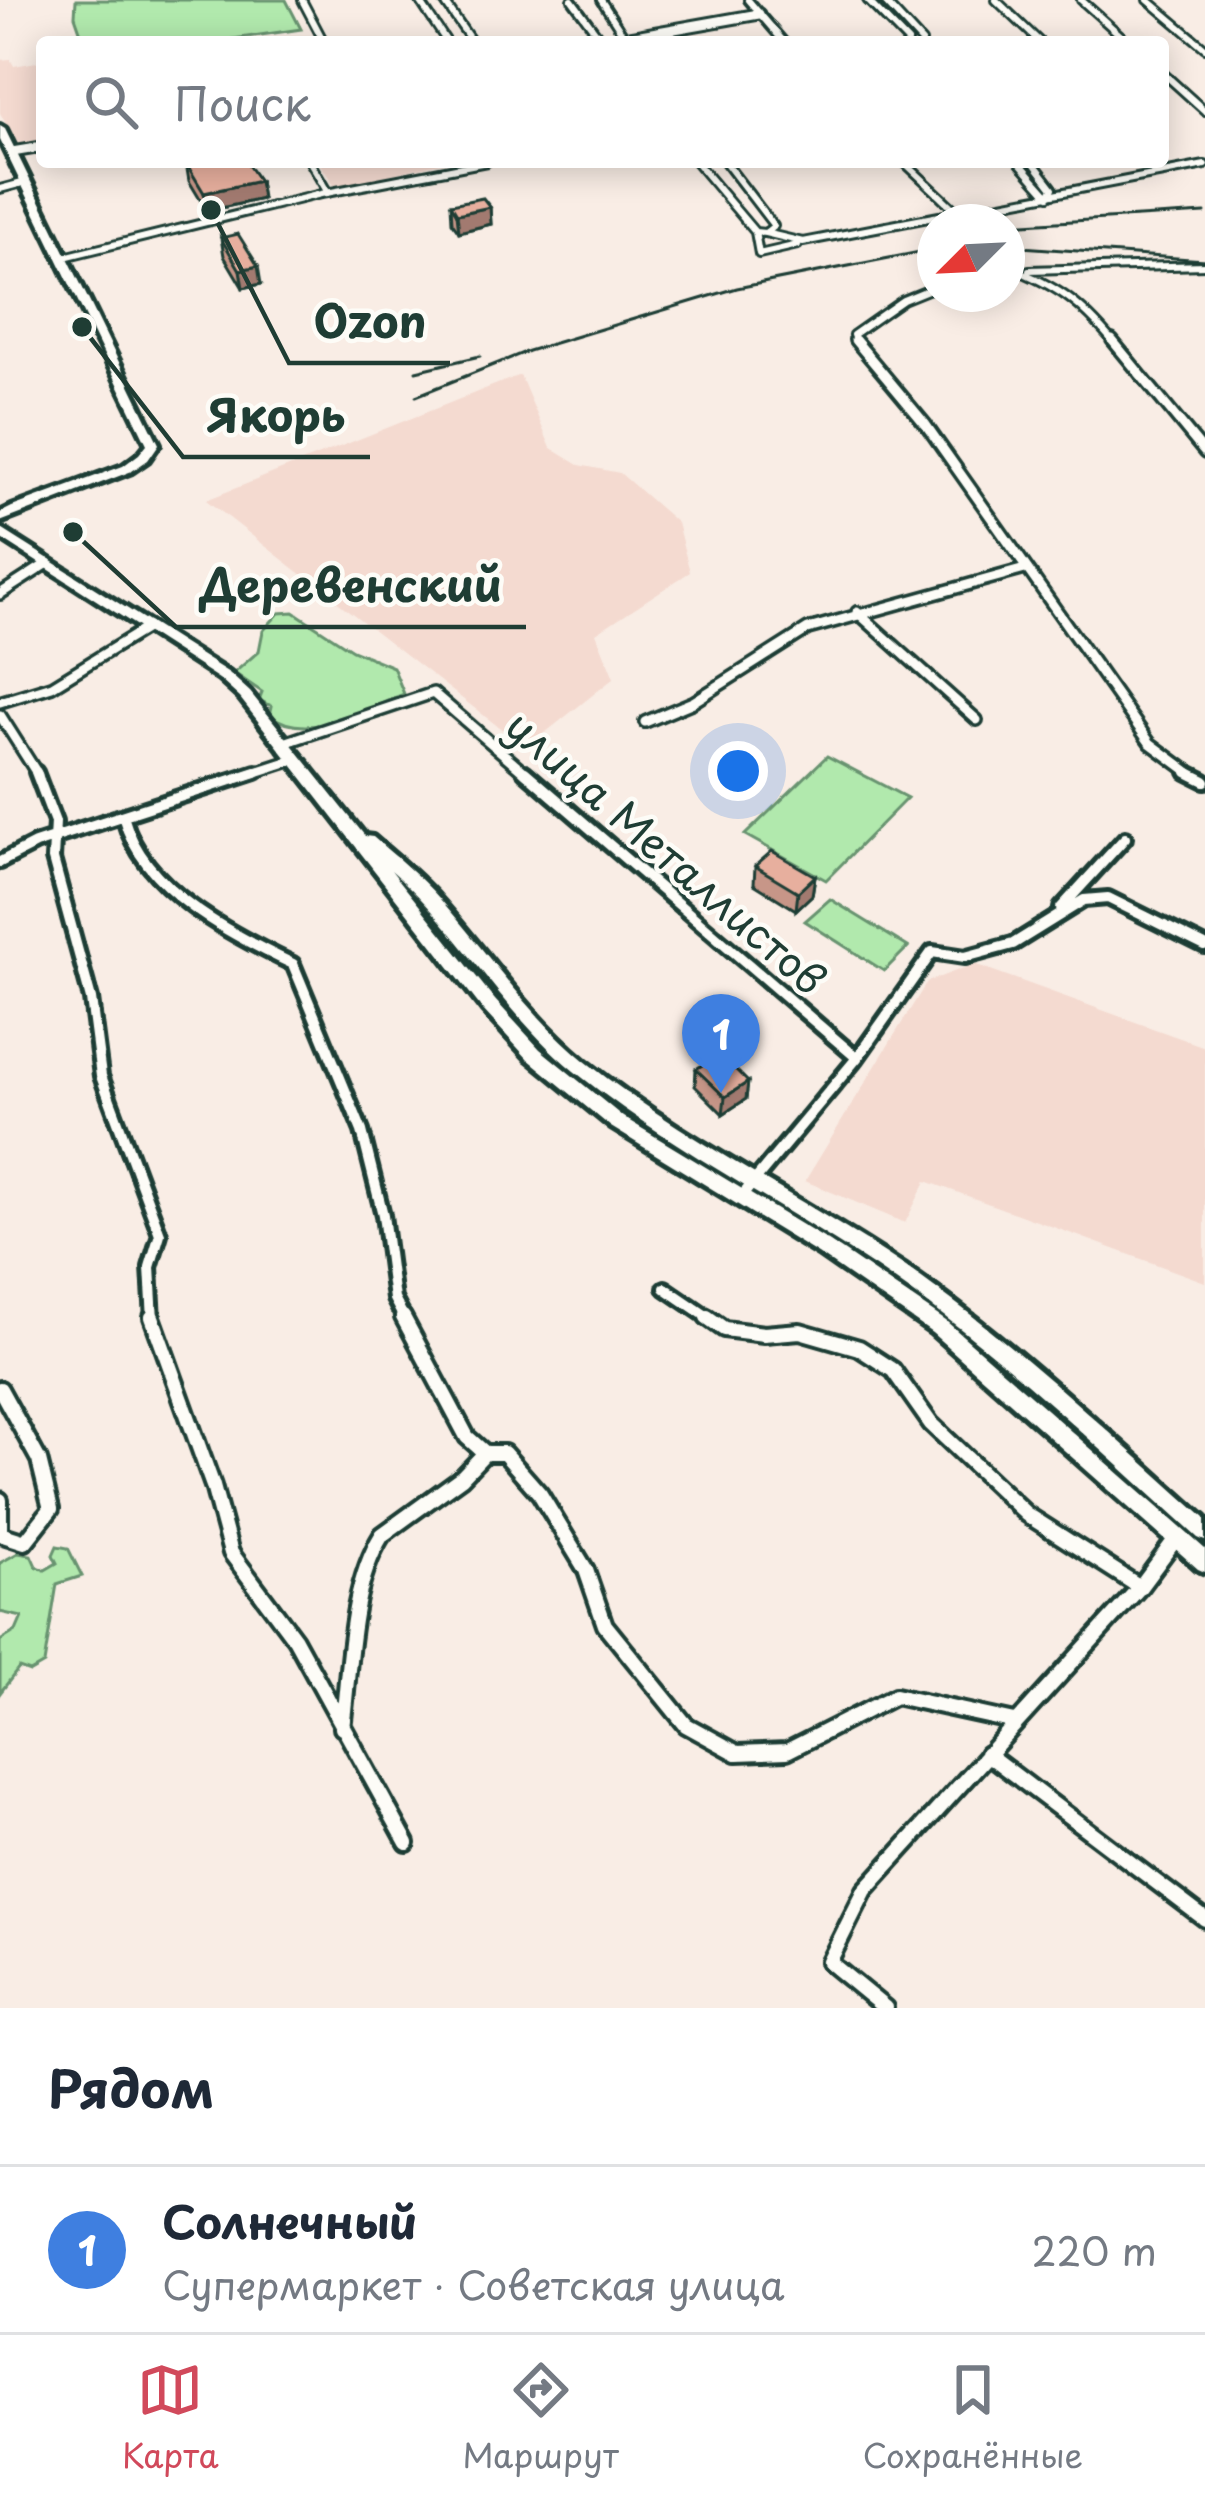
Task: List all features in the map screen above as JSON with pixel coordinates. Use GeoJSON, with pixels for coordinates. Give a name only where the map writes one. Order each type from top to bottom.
{"type":"FeatureCollection","features":[{"type":"Feature","properties":{"kind":"main road"},"geometry":{"type":"LineString","coordinates":[[0,129],[153,444],[149,455],[131,467],[36,500],[0,518]]}},
{"type":"Feature","properties":{"kind":"main road"},"geometry":{"type":"LineString","coordinates":[[0,532],[224,676],[284,743],[489,1005],[533,1054],[617,1122],[672,1156],[748,1189],[899,1273],[988,1337],[1205,1531]]}},
{"type":"Feature","properties":{"kind":"main road"},"geometry":{"type":"LineString","coordinates":[[344,820],[416,883],[543,1035],[612,1092],[686,1140],[939,1327],[1205,1562]]}},
{"type":"Feature","properties":{"kind":"main road"},"geometry":{"type":"LineString","coordinates":[[672,1156],[686,1140]]}},
{"type":"Feature","properties":{"kind":"street"},"geometry":{"type":"LineString","coordinates":[[302,0],[321,36]]}},
{"type":"Feature","properties":{"kind":"street"},"geometry":{"type":"LineString","coordinates":[[419,0],[443,36]]}},
{"type":"Feature","properties":{"kind":"street"},"geometry":{"type":"LineString","coordinates":[[443,0],[468,36]]}},
{"type":"Feature","properties":{"kind":"street"},"geometry":{"type":"LineString","coordinates":[[572,0],[598,36]]}},
{"type":"Feature","properties":{"kind":"street"},"geometry":{"type":"LineString","coordinates":[[601,0],[624,36]]}},
{"type":"Feature","properties":{"kind":"street"},"geometry":{"type":"LineString","coordinates":[[748,0],[779,36]]}},
{"type":"Feature","properties":{"kind":"street"},"geometry":{"type":"LineString","coordinates":[[867,0],[902,36]]}},
{"type":"Feature","properties":{"kind":"street"},"geometry":{"type":"LineString","coordinates":[[883,0],[916,36]]}},
{"type":"Feature","properties":{"kind":"street"},"geometry":{"type":"LineString","coordinates":[[996,0],[1034,36]]}},
{"type":"Feature","properties":{"kind":"street"},"geometry":{"type":"LineString","coordinates":[[1081,0],[1121,36]]}},
{"type":"Feature","properties":{"kind":"street"},"geometry":{"type":"LineString","coordinates":[[1148,0],[1205,48]]}},
{"type":"Feature","properties":{"kind":"street"},"geometry":{"type":"LineString","coordinates":[[646,36],[759,14]]}},
{"type":"Feature","properties":{"kind":"street"},"geometry":{"type":"LineString","coordinates":[[1169,79],[1205,111]]}},
{"type":"Feature","properties":{"kind":"street"},"geometry":{"type":"LineString","coordinates":[[12,152],[36,148]]}},
{"type":"Feature","properties":{"kind":"street"},"geometry":{"type":"LineString","coordinates":[[1010,204],[1205,165]]}},
{"type":"Feature","properties":{"kind":"street"},"geometry":{"type":"LineString","coordinates":[[313,168],[328,193]]}},
{"type":"Feature","properties":{"kind":"street"},"geometry":{"type":"LineString","coordinates":[[64,257],[328,193],[456,168]]}},
{"type":"Feature","properties":{"kind":"street"},"geometry":{"type":"LineString","coordinates":[[700,168],[760,233],[802,242]]}},
{"type":"Feature","properties":{"kind":"street"},"geometry":{"type":"LineString","coordinates":[[730,168],[774,226],[760,233]]}},
{"type":"Feature","properties":{"kind":"street"},"geometry":{"type":"LineString","coordinates":[[911,168],[950,204]]}},
{"type":"Feature","properties":{"kind":"street"},"geometry":{"type":"LineString","coordinates":[[1024,168],[1049,196]]}},
{"type":"Feature","properties":{"kind":"street"},"geometry":{"type":"LineString","coordinates":[[1038,168],[1053,188],[1049,196]]}},
{"type":"Feature","properties":{"kind":"street"},"geometry":{"type":"LineString","coordinates":[[1162,168],[1167,173]]}},
{"type":"Feature","properties":{"kind":"street"},"geometry":{"type":"LineString","coordinates":[[0,189],[26,182]]}},
{"type":"Feature","properties":{"kind":"street"},"geometry":{"type":"LineString","coordinates":[[742,259],[802,242],[917,222]]}},
{"type":"Feature","properties":{"kind":"street"},"geometry":{"type":"LineString","coordinates":[[759,254],[760,233]]}},
{"type":"Feature","properties":{"kind":"street"},"geometry":{"type":"LineString","coordinates":[[1025,268],[1205,265]]}},
{"type":"Feature","properties":{"kind":"street"},"geometry":{"type":"LineString","coordinates":[[1025,274],[1055,285],[1089,313],[1205,453]]}},
{"type":"Feature","properties":{"kind":"street"},"geometry":{"type":"LineString","coordinates":[[917,294],[853,335],[857,346],[926,425],[1150,742],[1178,767],[1205,781]]}},
{"type":"Feature","properties":{"kind":"street"},"geometry":{"type":"LineString","coordinates":[[0,594],[48,563]]}},
{"type":"Feature","properties":{"kind":"street"},"geometry":{"type":"LineString","coordinates":[[645,722],[693,702],[808,629],[1024,569]]}},
{"type":"Feature","properties":{"kind":"street"},"geometry":{"type":"LineString","coordinates":[[857,612],[977,720]]}},
{"type":"Feature","properties":{"kind":"street"},"geometry":{"type":"LineString","coordinates":[[0,702],[52,686],[148,627]]}},
{"type":"Feature","properties":{"kind":"street","name":"улица Металлистов"},"geometry":{"type":"LineString","coordinates":[[284,743],[433,693],[857,1058]]}},
{"type":"Feature","properties":{"kind":"street"},"geometry":{"type":"LineString","coordinates":[[0,715],[32,759],[60,837],[53,859],[91,999],[101,1076],[160,1234],[150,1267],[152,1317],[213,1486],[231,1553],[295,1639],[407,1843]]}},
{"type":"Feature","properties":{"kind":"street"},"geometry":{"type":"LineString","coordinates":[[0,862],[60,837],[296,759]]}},
{"type":"Feature","properties":{"kind":"street"},"geometry":{"type":"LineString","coordinates":[[124,819],[132,848],[148,869],[259,952],[293,964],[366,1144],[394,1299],[445,1399],[467,1437],[485,1453],[504,1453],[540,1495],[586,1570],[604,1625],[686,1725],[737,1753],[787,1750],[895,1696],[1015,1723]]}},
{"type":"Feature","properties":{"kind":"street"},"geometry":{"type":"LineString","coordinates":[[1055,915],[1125,838]]}},
{"type":"Feature","properties":{"kind":"street"},"geometry":{"type":"LineString","coordinates":[[748,1189],[857,1058],[932,952],[964,957],[1013,944],[1084,900],[1108,898],[1205,946]]}},
{"type":"Feature","properties":{"kind":"street"},"geometry":{"type":"LineString","coordinates":[[665,1288],[724,1329],[764,1334],[800,1330],[859,1348],[893,1370],[931,1424],[1026,1514],[1140,1586]]}},
{"type":"Feature","properties":{"kind":"street"},"geometry":{"type":"LineString","coordinates":[[0,1389],[32,1444],[51,1504],[45,1522],[25,1541],[0,1534],[0,1500]]}},
{"type":"Feature","properties":{"kind":"street"},"geometry":{"type":"LineString","coordinates":[[342,1729],[366,1572],[376,1538],[470,1474],[485,1453]]}},
{"type":"Feature","properties":{"kind":"street"},"geometry":{"type":"LineString","coordinates":[[885,2008],[829,1962],[865,1890],[1140,1586],[1177,1537]]}},
{"type":"Feature","properties":{"kind":"street"},"geometry":{"type":"LineString","coordinates":[[987,1754],[1205,1919]]}},
{"type":"Feature","properties":{"kind":"shaded area"},"geometry":{"type":"Polygon","coordinates":[[[10,59],[14,66],[36,62],[36,142],[18,146],[0,113],[0,60],[10,59]]]}},
{"type":"Feature","properties":{"kind":"shaded area"},"geometry":{"type":"Polygon","coordinates":[[[323,168],[419,168],[335,187],[323,168]]]}},
{"type":"Feature","properties":{"kind":"shaded area"},"geometry":{"type":"Polygon","coordinates":[[[520,375],[551,448],[579,465],[620,473],[677,523],[690,572],[596,633],[614,678],[526,748],[206,500],[520,375]]]}},
{"type":"Feature","properties":{"kind":"shaded area"},"geometry":{"type":"Polygon","coordinates":[[[974,964],[1205,1047],[1205,1282],[926,1181],[905,1223],[805,1181],[927,982],[974,964]]]}},
{"type":"Feature","properties":{"kind":"green space"},"geometry":{"type":"Polygon","coordinates":[[[76,0],[286,0],[301,29],[254,36],[82,36],[76,0]]]}},
{"type":"Feature","properties":{"kind":"green space"},"geometry":{"type":"Polygon","coordinates":[[[294,612],[352,650],[393,667],[404,694],[319,725],[285,723],[270,715],[272,706],[259,700],[262,692],[234,673],[259,651],[263,631],[279,613],[294,612]]]}},
{"type":"Feature","properties":{"kind":"green space"},"geometry":{"type":"Polygon","coordinates":[[[827,756],[907,798],[826,880],[745,835],[827,756]]]}},
{"type":"Feature","properties":{"kind":"green space"},"geometry":{"type":"Polygon","coordinates":[[[401,879],[554,1055],[670,1140],[666,1144],[586,1087],[520,1025],[401,879]]]}},
{"type":"Feature","properties":{"kind":"green space"},"geometry":{"type":"Polygon","coordinates":[[[830,899],[908,947],[884,971],[805,921],[830,899]]]}},
{"type":"Feature","properties":{"kind":"green space"},"geometry":{"type":"Polygon","coordinates":[[[771,1201],[901,1282],[978,1341],[1205,1543],[1205,1553],[974,1344],[897,1287],[769,1204],[771,1201]]]}},
{"type":"Feature","properties":{"kind":"green space"},"geometry":{"type":"Polygon","coordinates":[[[57,1546],[68,1548],[82,1576],[57,1584],[44,1664],[30,1672],[19,1668],[0,1693],[0,1641],[16,1631],[22,1617],[0,1612],[0,1563],[18,1553],[31,1555],[36,1566],[45,1570],[57,1563],[53,1555],[57,1546]]]}},
{"type":"Feature","properties":{"kind":"building"},"geometry":{"type":"Polygon","coordinates":[[[189,168],[250,168],[259,181],[204,193],[189,168]]]}},
{"type":"Feature","properties":{"kind":"building"},"geometry":{"type":"Polygon","coordinates":[[[483,198],[490,207],[457,214],[451,204],[483,198]]]}},
{"type":"Feature","properties":{"kind":"building"},"geometry":{"type":"Polygon","coordinates":[[[238,234],[258,266],[240,270],[221,238],[238,234]]]}},
{"type":"Feature","properties":{"kind":"building"},"geometry":{"type":"Polygon","coordinates":[[[772,851],[815,876],[798,892],[755,866],[772,851]]]}},
{"type":"Feature","properties":{"kind":"building"},"geometry":{"type":"Polygon","coordinates":[[[720,1054],[748,1082],[725,1097],[696,1069],[720,1054]]]}},
{"type":"Feature","properties":{"kind":"railway"},"geometry":{"type":"LineString","coordinates":[[1025,224],[1205,213]]}},
{"type":"Feature","properties":{"kind":"railway"},"geometry":{"type":"LineString","coordinates":[[1025,247],[1205,260]]}},
{"type":"Feature","properties":{"kind":"railway"},"geometry":{"type":"LineString","coordinates":[[416,396],[528,351],[737,288],[917,253]]}},
{"type":"Feature","properties":{"kind":"railway"},"geometry":{"type":"LineString","coordinates":[[416,371],[480,356]]}},
{"type":"Feature","properties":{"kind":"place","name":"Ozon"},"geometry":{"type":"Point","coordinates":[211,210]}},
{"type":"Feature","properties":{"kind":"place","name":"Якорь"},"geometry":{"type":"Point","coordinates":[82,327]}},
{"type":"Feature","properties":{"kind":"place","name":"Деревенский"},"geometry":{"type":"Point","coordinates":[73,532]}},
{"type":"Feature","properties":{"kind":"place","name":"Солнечный"},"geometry":{"type":"Point","coordinates":[721,1093]}}]}
